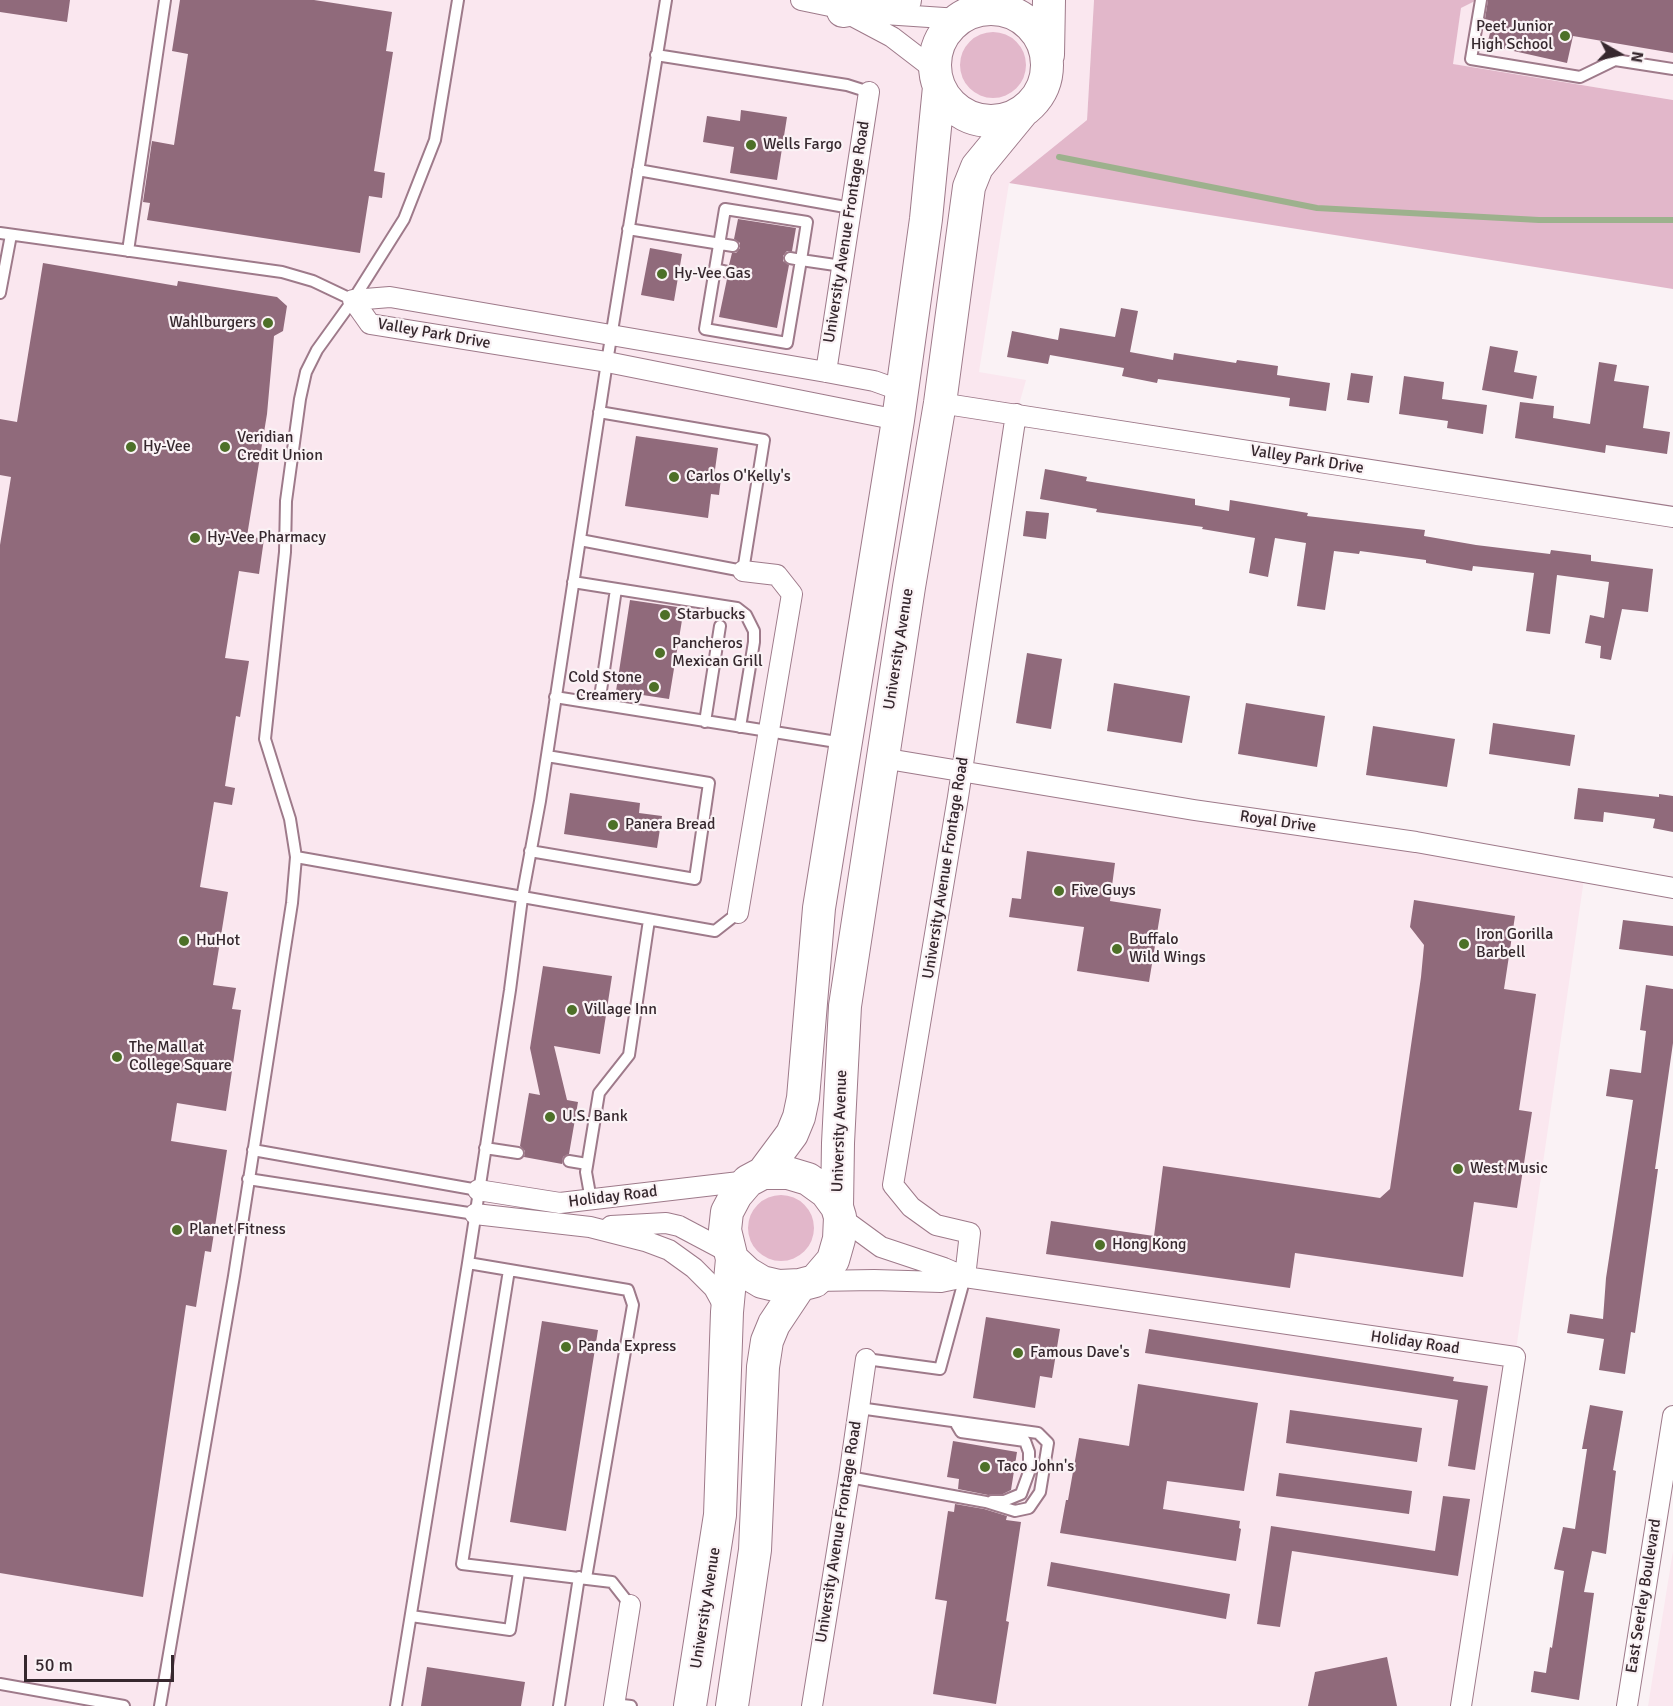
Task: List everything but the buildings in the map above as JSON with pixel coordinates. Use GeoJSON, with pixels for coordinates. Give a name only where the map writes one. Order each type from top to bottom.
{"type":"FeatureCollection","features":[{"type":"Feature","properties":{"kind":"main road"},"geometry":{"type":"LineString","coordinates":[[844,5],[905,0]]}},
{"type":"Feature","properties":{"kind":"main road"},"geometry":{"type":"LineString","coordinates":[[937,79],[948,101],[960,113],[976,119],[992,122],[1009,119],[1023,111],[1036,99],[1044,84],[1047,68],[1049,0]]}},
{"type":"Feature","properties":{"kind":"main road"},"geometry":{"type":"LineString","coordinates":[[808,1283],[779,1286],[762,1282],[747,1274],[731,1256],[725,1230],[727,1212],[736,1195],[756,1177],[792,1134],[803,1098],[819,908],[900,405],[926,219],[937,79],[936,56],[940,42],[948,29],[968,11],[1000,9],[1023,19],[1039,36],[1046,51],[1047,68]]}},
{"type":"Feature","properties":{"kind":"main road","name":"University Avenue"},"geometry":{"type":"LineString","coordinates":[[839,1212],[838,1143],[845,1006],[882,758],[940,402],[969,187],[978,167],[1023,111]]}},
{"type":"Feature","properties":{"kind":"main road"},"geometry":{"type":"LineString","coordinates":[[900,405],[912,435],[898,535],[909,587]]}},
{"type":"Feature","properties":{"kind":"main road"},"geometry":{"type":"LineString","coordinates":[[872,584],[877,647],[865,735],[882,758]]}},
{"type":"Feature","properties":{"kind":"main road"},"geometry":{"type":"LineString","coordinates":[[732,1706],[755,1550],[763,1367],[767,1341],[774,1324],[808,1283],[833,1260],[839,1239],[839,1212],[826,1192],[808,1179],[788,1173],[756,1177]]}},
{"type":"Feature","properties":{"kind":"main road","name":"University Avenue"},"geometry":{"type":"LineString","coordinates":[[690,1706],[720,1515],[731,1256]]}},
{"type":"Feature","properties":{"kind":"main road"},"geometry":{"type":"LineString","coordinates":[[711,1706],[720,1635],[712,1565]]}},
{"type":"Feature","properties":{"kind":"street"},"geometry":{"type":"LineString","coordinates":[[801,0],[844,5],[968,11]]}},
{"type":"Feature","properties":{"kind":"street"},"geometry":{"type":"LineString","coordinates":[[844,5],[892,37],[937,79]]}},
{"type":"Feature","properties":{"kind":"street","name":"University Avenue Frontage Road"},"geometry":{"type":"LineString","coordinates":[[826,372],[868,92]]}},
{"type":"Feature","properties":{"kind":"street","name":"Valley Park Drive"},"geometry":{"type":"LineString","coordinates":[[353,300],[390,297],[874,381],[900,405]]}},
{"type":"Feature","properties":{"kind":"street","name":"Valley Park Drive"},"geometry":{"type":"LineString","coordinates":[[353,300],[370,324],[900,405]]}},
{"type":"Feature","properties":{"kind":"street","name":"Valley Park Drive"},"geometry":{"type":"LineString","coordinates":[[940,402],[1673,517]]}},
{"type":"Feature","properties":{"kind":"street","name":"University Avenue Frontage Road"},"geometry":{"type":"LineString","coordinates":[[965,1277],[970,1233],[936,1225],[911,1207],[894,1185],[962,772],[1016,414]]}},
{"type":"Feature","properties":{"kind":"street"},"geometry":{"type":"LineString","coordinates":[[738,913],[792,594],[777,575],[743,571]]}},
{"type":"Feature","properties":{"kind":"street","name":"Royal Drive"},"geometry":{"type":"LineString","coordinates":[[882,758],[1194,810],[1416,842],[1673,888]]}},
{"type":"Feature","properties":{"kind":"street","name":"Holiday Road"},"geometry":{"type":"LineString","coordinates":[[478,1190],[560,1203],[756,1177]]}},
{"type":"Feature","properties":{"kind":"street","name":"Holiday Road"},"geometry":{"type":"LineString","coordinates":[[839,1212],[881,1247],[965,1277],[1515,1357],[1461,1706]]}},
{"type":"Feature","properties":{"kind":"street","name":"Holiday Road"},"geometry":{"type":"LineString","coordinates":[[475,1214],[590,1227],[645,1241],[669,1250],[694,1268],[714,1288],[727,1312]]}},
{"type":"Feature","properties":{"kind":"street","name":"Holiday Road"},"geometry":{"type":"LineString","coordinates":[[590,1227],[666,1223],[680,1226],[731,1256]]}},
{"type":"Feature","properties":{"kind":"street","name":"Holiday Road"},"geometry":{"type":"LineString","coordinates":[[808,1283],[874,1280],[941,1282],[965,1277]]}},
{"type":"Feature","properties":{"kind":"street","name":"University Avenue Frontage Road"},"geometry":{"type":"LineString","coordinates":[[812,1706],[866,1359]]}},
{"type":"Feature","properties":{"kind":"street","name":"East Seerley Boulevard"},"geometry":{"type":"LineString","coordinates":[[1627,1706],[1673,1416]]}},
{"type":"Feature","properties":{"kind":"street"},"geometry":{"type":"LineString","coordinates":[[620,1705],[630,1605]]}},
{"type":"Feature","properties":{"kind":"lane"},"geometry":{"type":"LineString","coordinates":[[128,251],[165,0]]}},
{"type":"Feature","properties":{"kind":"lane"},"geometry":{"type":"LineString","coordinates":[[160,1706],[234,1276],[292,903],[296,857],[290,819],[265,739],[285,552],[286,501],[292,450],[306,372],[331,328],[353,300],[404,219],[435,140],[458,0]]}},
{"type":"Feature","properties":{"kind":"lane"},"geometry":{"type":"LineString","coordinates":[[396,1706],[468,1263],[522,898],[666,0]]}},
{"type":"Feature","properties":{"kind":"lane"},"geometry":{"type":"LineString","coordinates":[[1481,0],[1471,59],[1580,76],[1615,60],[1673,69]]}},
{"type":"Feature","properties":{"kind":"lane"},"geometry":{"type":"LineString","coordinates":[[656,55],[848,85],[868,92]]}},
{"type":"Feature","properties":{"kind":"lane"},"geometry":{"type":"LineString","coordinates":[[638,170],[851,208]]}},
{"type":"Feature","properties":{"kind":"lane"},"geometry":{"type":"LineString","coordinates":[[725,209],[807,222],[796,259],[791,282],[793,309],[787,342],[705,329],[725,209]]}},
{"type":"Feature","properties":{"kind":"lane"},"geometry":{"type":"LineString","coordinates":[[628,229],[733,246]]}},
{"type":"Feature","properties":{"kind":"lane"},"geometry":{"type":"LineString","coordinates":[[0,290],[6,234],[282,272],[313,281],[353,300]]}},
{"type":"Feature","properties":{"kind":"lane"},"geometry":{"type":"LineString","coordinates":[[796,259],[842,266]]}},
{"type":"Feature","properties":{"kind":"lane"},"geometry":{"type":"LineString","coordinates":[[715,269],[728,272]]}},
{"type":"Feature","properties":{"kind":"lane"},"geometry":{"type":"LineString","coordinates":[[710,295],[723,297]]}},
{"type":"Feature","properties":{"kind":"lane"},"geometry":{"type":"LineString","coordinates":[[781,308],[793,309]]}},
{"type":"Feature","properties":{"kind":"lane"},"geometry":{"type":"LineString","coordinates":[[580,540],[743,571],[764,440],[599,412]]}},
{"type":"Feature","properties":{"kind":"lane"},"geometry":{"type":"LineString","coordinates":[[573,582],[737,608],[746,615],[754,631],[754,642],[740,727]]}},
{"type":"Feature","properties":{"kind":"lane"},"geometry":{"type":"LineString","coordinates":[[598,704],[616,589]]}},
{"type":"Feature","properties":{"kind":"lane"},"geometry":{"type":"LineString","coordinates":[[705,722],[720,626]]}},
{"type":"Feature","properties":{"kind":"lane"},"geometry":{"type":"LineString","coordinates":[[555,697],[846,744]]}},
{"type":"Feature","properties":{"kind":"lane"},"geometry":{"type":"LineString","coordinates":[[530,851],[695,879],[708,783],[546,756]]}},
{"type":"Feature","properties":{"kind":"lane"},"geometry":{"type":"LineString","coordinates":[[296,857],[715,931],[738,913]]}},
{"type":"Feature","properties":{"kind":"lane"},"geometry":{"type":"LineString","coordinates":[[591,1200],[586,1172],[599,1093],[629,1055],[649,920]]}},
{"type":"Feature","properties":{"kind":"lane"},"geometry":{"type":"LineString","coordinates":[[485,1148],[518,1154]]}},
{"type":"Feature","properties":{"kind":"lane"},"geometry":{"type":"LineString","coordinates":[[253,1150],[478,1190]]}},
{"type":"Feature","properties":{"kind":"lane"},"geometry":{"type":"LineString","coordinates":[[569,1161],[587,1164]]}},
{"type":"Feature","properties":{"kind":"lane"},"geometry":{"type":"LineString","coordinates":[[249,1179],[475,1214]]}},
{"type":"Feature","properties":{"kind":"lane"},"geometry":{"type":"LineString","coordinates":[[468,1263],[628,1290],[633,1305],[559,1706]]}},
{"type":"Feature","properties":{"kind":"lane"},"geometry":{"type":"LineString","coordinates":[[509,1270],[462,1564],[612,1582],[630,1605]]}},
{"type":"Feature","properties":{"kind":"lane"},"geometry":{"type":"LineString","coordinates":[[866,1359],[940,1369],[965,1277]]}},
{"type":"Feature","properties":{"kind":"lane"},"geometry":{"type":"LineString","coordinates":[[849,1477],[986,1502],[1015,1511],[1029,1508],[1040,1492],[1048,1443],[1038,1433],[859,1408]]}},
{"type":"Feature","properties":{"kind":"lane"},"geometry":{"type":"LineString","coordinates":[[955,1422],[961,1432],[1025,1441],[1029,1452],[1029,1472],[1021,1494],[1004,1501],[986,1502]]}},
{"type":"Feature","properties":{"kind":"lane"},"geometry":{"type":"LineString","coordinates":[[411,1616],[510,1630],[519,1572]]}},
{"type":"Feature","properties":{"kind":"lane"},"geometry":{"type":"LineString","coordinates":[[0,1684],[124,1706]]}},
{"type":"Feature","properties":{"kind":"shaded area"},"geometry":{"type":"Polygon","coordinates":[[[0,0],[1094,0],[1087,120],[1009,183],[979,372],[1026,380],[1016,415],[962,771],[1585,872],[1515,1357],[1461,1706],[0,1706],[0,0]]]}},
{"type":"Feature","properties":{"kind":"shaded area"},"geometry":{"type":"Polygon","coordinates":[[[1094,0],[1477,0],[1461,8],[1453,64],[1673,100],[1673,289],[1009,183],[1087,120],[1094,0]]]}},
{"type":"Feature","properties":{"kind":"shaded area","name":"Peet Junior High School"},"geometry":{"type":"Polygon","coordinates":[[[1477,0],[1673,0],[1673,100],[1452,64],[1461,8],[1477,0]]]}},
{"type":"Feature","properties":{"kind":"shaded area"},"geometry":{"type":"Polygon","coordinates":[[[993,32],[1005,35],[1016,42],[1023,53],[1026,65],[1023,77],[1016,88],[1005,95],[993,98],[981,95],[970,88],[963,77],[960,65],[963,53],[970,42],[981,35],[993,32]]]}},
{"type":"Feature","properties":{"kind":"shaded area"},"geometry":{"type":"Polygon","coordinates":[[[781,1195],[794,1198],[804,1205],[811,1215],[814,1228],[811,1241],[804,1251],[794,1258],[781,1261],[768,1258],[758,1251],[751,1241],[748,1228],[751,1215],[758,1205],[768,1198],[781,1195]]]}},
{"type":"Feature","properties":{"kind":"shaded area"},"geometry":{"type":"Polygon","coordinates":[[[1673,1551],[1673,1706],[1648,1706],[1673,1551]]]}},
{"type":"Feature","properties":{"kind":"waterway"},"geometry":{"type":"LineString","coordinates":[[1059,157],[1317,208],[1539,220],[1673,220]]}},
{"type":"Feature","properties":{"kind":"place","name":"Peet Junior High School"},"geometry":{"type":"Point","coordinates":[1565,36]}},
{"type":"Feature","properties":{"kind":"place","name":"Wells Fargo"},"geometry":{"type":"Point","coordinates":[751,145]}},
{"type":"Feature","properties":{"kind":"place","name":"Hy-Vee Gas"},"geometry":{"type":"Point","coordinates":[662,274]}},
{"type":"Feature","properties":{"kind":"place","name":"Wahlburgers"},"geometry":{"type":"Point","coordinates":[268,323]}},
{"type":"Feature","properties":{"kind":"place","name":"Hy-Vee"},"geometry":{"type":"Point","coordinates":[131,447]}},
{"type":"Feature","properties":{"kind":"place","name":"Veridian Credit Union"},"geometry":{"type":"Point","coordinates":[225,447]}},
{"type":"Feature","properties":{"kind":"place","name":"Carlos O'Kelly's"},"geometry":{"type":"Point","coordinates":[674,477]}},
{"type":"Feature","properties":{"kind":"place","name":"Hy-Vee Pharmacy"},"geometry":{"type":"Point","coordinates":[195,538]}},
{"type":"Feature","properties":{"kind":"place","name":"Starbucks"},"geometry":{"type":"Point","coordinates":[665,615]}},
{"type":"Feature","properties":{"kind":"place","name":"Pancheros Mexican Grill"},"geometry":{"type":"Point","coordinates":[660,653]}},
{"type":"Feature","properties":{"kind":"place","name":"Cold Stone Creamery"},"geometry":{"type":"Point","coordinates":[654,687]}},
{"type":"Feature","properties":{"kind":"place","name":"Panera Bread"},"geometry":{"type":"Point","coordinates":[613,825]}},
{"type":"Feature","properties":{"kind":"place","name":"Five Guys"},"geometry":{"type":"Point","coordinates":[1059,891]}},
{"type":"Feature","properties":{"kind":"place","name":"HuHot"},"geometry":{"type":"Point","coordinates":[184,941]}},
{"type":"Feature","properties":{"kind":"place","name":"Iron Gorilla Barbell"},"geometry":{"type":"Point","coordinates":[1464,944]}},
{"type":"Feature","properties":{"kind":"place","name":"Buffalo Wild Wings"},"geometry":{"type":"Point","coordinates":[1117,949]}},
{"type":"Feature","properties":{"kind":"place","name":"Village Inn"},"geometry":{"type":"Point","coordinates":[572,1010]}},
{"type":"Feature","properties":{"kind":"place","name":"The Mall at College Square"},"geometry":{"type":"Point","coordinates":[117,1057]}},
{"type":"Feature","properties":{"kind":"place","name":"U.S. Bank"},"geometry":{"type":"Point","coordinates":[550,1117]}},
{"type":"Feature","properties":{"kind":"place","name":"West Music"},"geometry":{"type":"Point","coordinates":[1458,1169]}},
{"type":"Feature","properties":{"kind":"place","name":"Planet Fitness"},"geometry":{"type":"Point","coordinates":[177,1230]}},
{"type":"Feature","properties":{"kind":"place","name":"Hong Kong"},"geometry":{"type":"Point","coordinates":[1100,1245]}},
{"type":"Feature","properties":{"kind":"place","name":"Panda Express"},"geometry":{"type":"Point","coordinates":[566,1347]}},
{"type":"Feature","properties":{"kind":"place","name":"Famous Dave's"},"geometry":{"type":"Point","coordinates":[1018,1353]}},
{"type":"Feature","properties":{"kind":"place","name":"Taco John's"},"geometry":{"type":"Point","coordinates":[985,1467]}}]}
